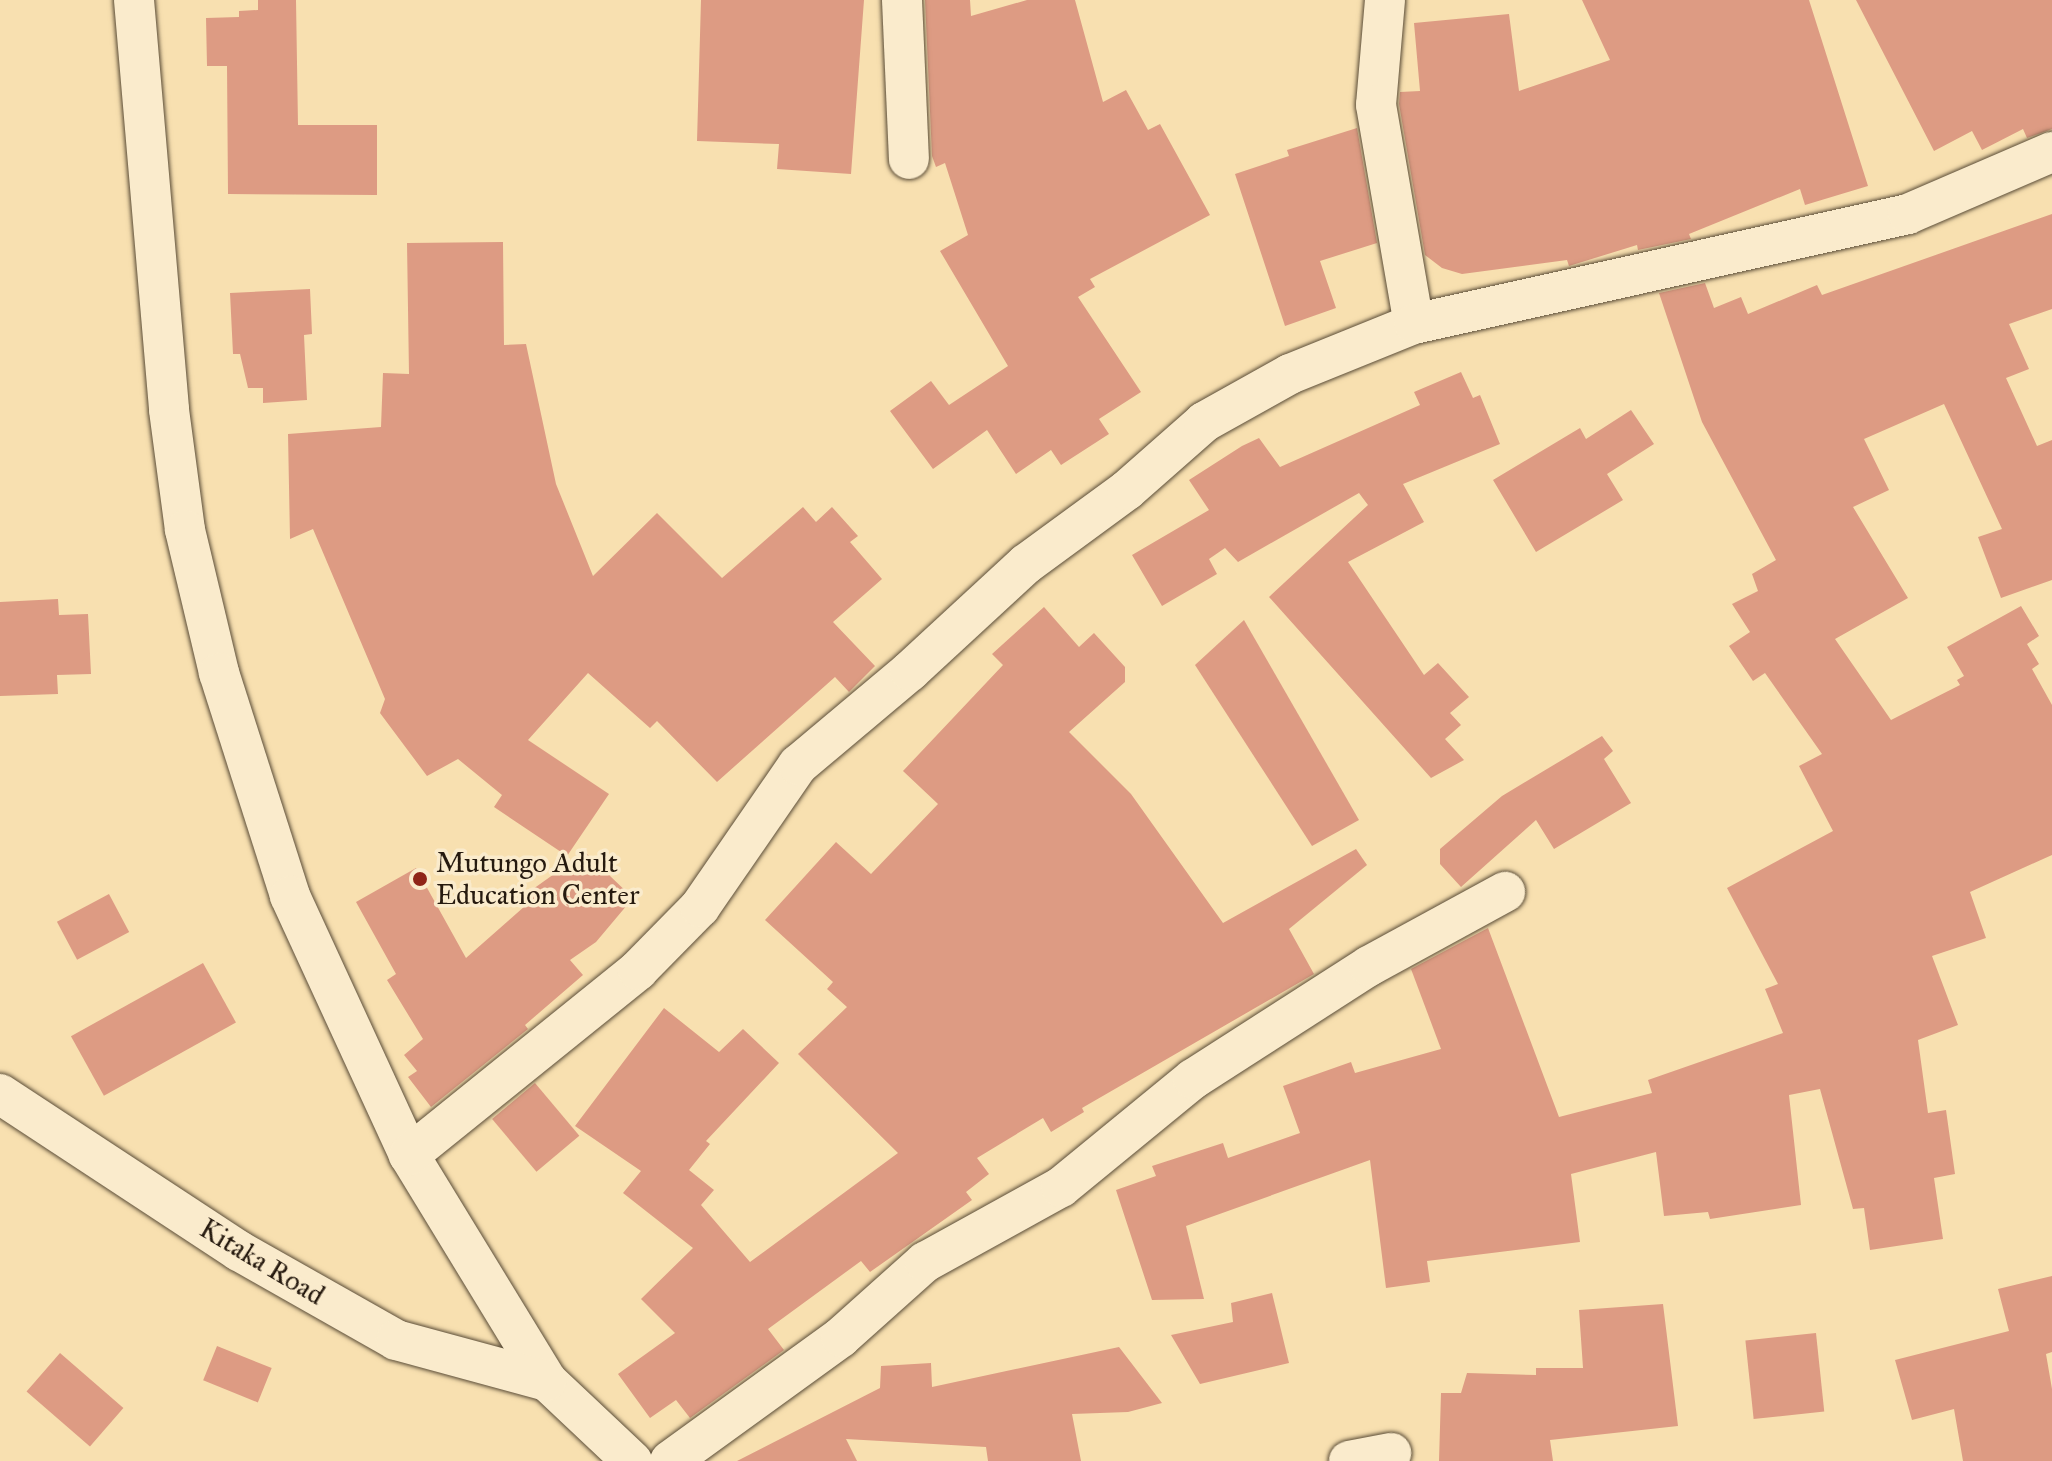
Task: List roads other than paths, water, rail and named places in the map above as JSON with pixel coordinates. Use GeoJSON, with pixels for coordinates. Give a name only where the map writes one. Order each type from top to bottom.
{"type":"FeatureCollection","features":[{"type":"Feature","properties":{"kind":"street"},"geometry":{"type":"LineString","coordinates":[[134,0],[169,410],[185,530],[209,630],[290,896],[409,1155],[547,1381],[632,1461]]}},
{"type":"Feature","properties":{"kind":"street"},"geometry":{"type":"LineString","coordinates":[[902,0],[909,159]]}},
{"type":"Feature","properties":{"kind":"street"},"geometry":{"type":"LineString","coordinates":[[1385,0],[1376,105],[1414,324]]}},
{"type":"Feature","properties":{"kind":"street"},"geometry":{"type":"LineString","coordinates":[[409,1155],[638,970],[700,907],[798,765],[1026,564],[1127,490],[1204,422],[1290,374],[1414,324],[1908,214],[2052,152]]}},
{"type":"Feature","properties":{"kind":"street"},"geometry":{"type":"LineString","coordinates":[[670,1461],[841,1337],[925,1262],[1061,1187],[1193,1079],[1369,966],[1505,892]]}},
{"type":"Feature","properties":{"kind":"street","name":"Kitaka Road"},"geometry":{"type":"LineString","coordinates":[[0,1094],[239,1251],[396,1340],[547,1381]]}},
{"type":"Feature","properties":{"kind":"street"},"geometry":{"type":"LineString","coordinates":[[1349,1461],[1391,1453]]}},
{"type":"Feature","properties":{"kind":"place","name":"Mutungo Adult Education Center"},"geometry":{"type":"Point","coordinates":[420,879]}}]}
